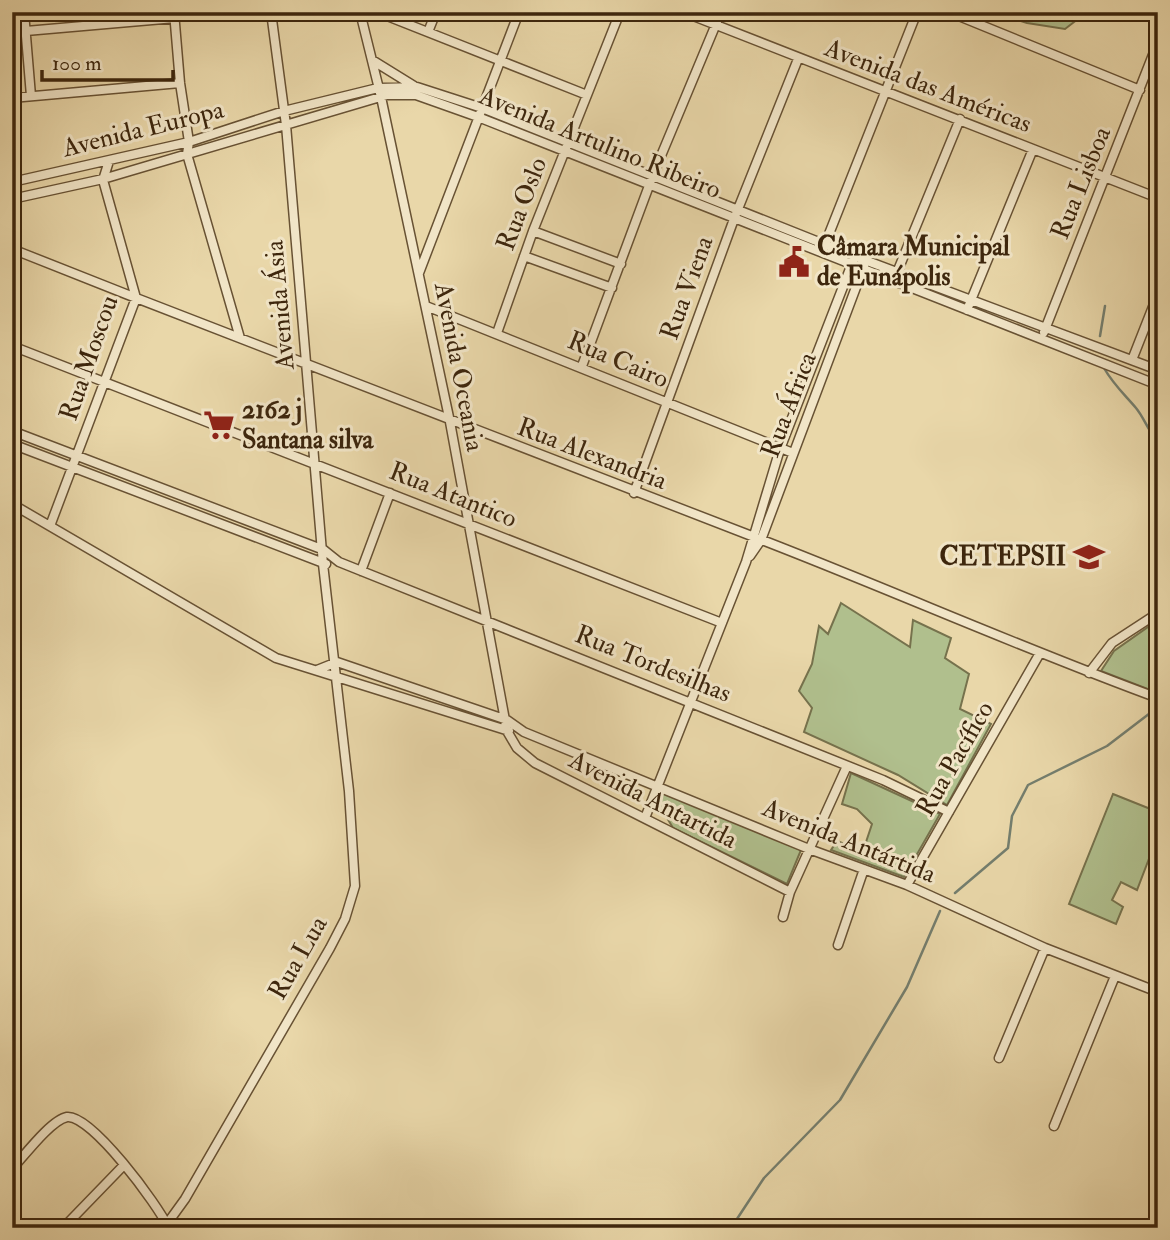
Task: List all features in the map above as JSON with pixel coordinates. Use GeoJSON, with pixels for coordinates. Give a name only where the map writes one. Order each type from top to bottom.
{"type":"FeatureCollection","features":[{"type":"Feature","properties":{"kind":"street"},"geometry":{"type":"LineString","coordinates":[[24,12],[31,96]]}},
{"type":"Feature","properties":{"kind":"street","name":"Avenida Ásia"},"geometry":{"type":"LineString","coordinates":[[271,12],[286,125],[324,550],[323,564],[337,678]]}},
{"type":"Feature","properties":{"kind":"street","name":"Avenida Oceania"},"geometry":{"type":"LineString","coordinates":[[360,12],[381,97],[450,422],[507,731]]}},
{"type":"Feature","properties":{"kind":"street"},"geometry":{"type":"LineString","coordinates":[[377,12],[587,95]]}},
{"type":"Feature","properties":{"kind":"street"},"geometry":{"type":"LineString","coordinates":[[428,32],[436,12]]}},
{"type":"Feature","properties":{"kind":"street"},"geometry":{"type":"LineString","coordinates":[[419,273],[519,12]]}},
{"type":"Feature","properties":{"kind":"street","name":"Rua Oslo"},"geometry":{"type":"LineString","coordinates":[[497,333],[533,231],[620,12]]}},
{"type":"Feature","properties":{"kind":"street","name":"Avenida das Américas"},"geometry":{"type":"LineString","coordinates":[[683,12],[1158,198]]}},
{"type":"Feature","properties":{"kind":"street"},"geometry":{"type":"LineString","coordinates":[[582,366],[649,185],[721,12]]}},
{"type":"Feature","properties":{"kind":"street"},"geometry":{"type":"LineString","coordinates":[[825,244],[917,12]]}},
{"type":"Feature","properties":{"kind":"street"},"geometry":{"type":"LineString","coordinates":[[949,12],[1140,90]]}},
{"type":"Feature","properties":{"kind":"street"},"geometry":{"type":"LineString","coordinates":[[26,31],[175,15],[180,83],[189,142],[187,154],[240,338]]}},
{"type":"Feature","properties":{"kind":"street","name":"Rua Lisboa"},"geometry":{"type":"LineString","coordinates":[[1041,338],[1158,42]]}},
{"type":"Feature","properties":{"kind":"street","name":"Rua Viena"},"geometry":{"type":"LineString","coordinates":[[634,493],[734,219],[798,59]]}},
{"type":"Feature","properties":{"kind":"street"},"geometry":{"type":"LineString","coordinates":[[372,60],[416,88]]}},
{"type":"Feature","properties":{"kind":"street"},"geometry":{"type":"LineString","coordinates":[[12,98],[180,83]]}},
{"type":"Feature","properties":{"kind":"street","name":"Avenida Artulino Ribeiro"},"geometry":{"type":"LineString","coordinates":[[284,111],[378,88],[416,88],[480,113],[565,152],[1158,386]]}},
{"type":"Feature","properties":{"kind":"street","name":"Avenida Artulino Ribeiro"},"geometry":{"type":"LineString","coordinates":[[12,199],[103,179],[381,97],[416,95],[568,142],[854,256],[1158,370]]}},
{"type":"Feature","properties":{"kind":"street","name":"Avenida Europa"},"geometry":{"type":"LineString","coordinates":[[12,182],[189,142],[284,111]]}},
{"type":"Feature","properties":{"kind":"street"},"geometry":{"type":"LineString","coordinates":[[893,282],[960,119]]}},
{"type":"Feature","properties":{"kind":"street"},"geometry":{"type":"LineString","coordinates":[[967,310],[1033,149]]}},
{"type":"Feature","properties":{"kind":"street"},"geometry":{"type":"LineString","coordinates":[[103,179],[109,161]]}},
{"type":"Feature","properties":{"kind":"street","name":"Rua Moscou"},"geometry":{"type":"LineString","coordinates":[[50,526],[136,298],[103,179]]}},
{"type":"Feature","properties":{"kind":"street"},"geometry":{"type":"LineString","coordinates":[[533,231],[621,264]]}},
{"type":"Feature","properties":{"kind":"street","name":"Rua Alexandria"},"geometry":{"type":"LineString","coordinates":[[12,249],[450,422],[751,536],[1089,673],[1158,698]]}},
{"type":"Feature","properties":{"kind":"street"},"geometry":{"type":"LineString","coordinates":[[524,256],[612,288]]}},
{"type":"Feature","properties":{"kind":"street","name":"Rua África"},"geometry":{"type":"LineString","coordinates":[[645,818],[746,562],[751,536],[780,449],[854,256]]}},
{"type":"Feature","properties":{"kind":"street","name":"Rua África"},"geometry":{"type":"LineString","coordinates":[[746,562],[761,540],[866,260]]}},
{"type":"Feature","properties":{"kind":"street"},"geometry":{"type":"LineString","coordinates":[[1132,360],[1153,318],[1158,294]]}},
{"type":"Feature","properties":{"kind":"street","name":"Rua Cairo"},"geometry":{"type":"LineString","coordinates":[[426,306],[582,366],[667,404],[793,453]]}},
{"type":"Feature","properties":{"kind":"street","name":"Rua Atantico"},"geometry":{"type":"LineString","coordinates":[[12,346],[105,380],[722,623]]}},
{"type":"Feature","properties":{"kind":"street","name":"Rua Tordesilhas"},"geometry":{"type":"LineString","coordinates":[[12,431],[324,550],[339,562],[691,701],[883,780],[949,812]]}},
{"type":"Feature","properties":{"kind":"street","name":"Rua Tordesilhas"},"geometry":{"type":"LineString","coordinates":[[12,444],[323,564],[339,562]]}},
{"type":"Feature","properties":{"kind":"street"},"geometry":{"type":"LineString","coordinates":[[361,571],[390,493]]}},
{"type":"Feature","properties":{"kind":"street","name":"Avenida Antártida"},"geometry":{"type":"LineString","coordinates":[[12,504],[276,658],[507,731],[524,732]]}},
{"type":"Feature","properties":{"kind":"street"},"geometry":{"type":"LineString","coordinates":[[1089,673],[1112,643],[1158,613]]}},
{"type":"Feature","properties":{"kind":"street","name":"Rua Pacífico"},"geometry":{"type":"LineString","coordinates":[[907,885],[1040,653]]}},
{"type":"Feature","properties":{"kind":"street"},"geometry":{"type":"LineString","coordinates":[[317,670],[337,663]]}},
{"type":"Feature","properties":{"kind":"street","name":"Avenida Antártida"},"geometry":{"type":"LineString","coordinates":[[337,663],[507,720],[524,732],[809,849],[907,885],[1045,948],[1158,992]]}},
{"type":"Feature","properties":{"kind":"street","name":"Rua Lua"},"geometry":{"type":"LineString","coordinates":[[166,1227],[217,1146],[330,948],[349,907],[355,886],[349,791],[337,678]]}},
{"type":"Feature","properties":{"kind":"street","name":"Avenida Antartida"},"geometry":{"type":"LineString","coordinates":[[507,731],[517,748],[535,763],[790,892]]}},
{"type":"Feature","properties":{"kind":"street"},"geometry":{"type":"LineString","coordinates":[[783,917],[790,892],[847,766]]}},
{"type":"Feature","properties":{"kind":"street"},"geometry":{"type":"LineString","coordinates":[[838,945],[864,869]]}},
{"type":"Feature","properties":{"kind":"street"},"geometry":{"type":"LineString","coordinates":[[999,1058],[1045,948]]}},
{"type":"Feature","properties":{"kind":"street"},"geometry":{"type":"LineString","coordinates":[[1054,1126],[1115,976]]}},
{"type":"Feature","properties":{"kind":"street"},"geometry":{"type":"LineString","coordinates":[[13,1166],[54,1124],[67,1117],[82,1122],[124,1165],[166,1227]]}},
{"type":"Feature","properties":{"kind":"street"},"geometry":{"type":"LineString","coordinates":[[64,1228],[124,1165]]}},
{"type":"Feature","properties":{"kind":"green space"},"geometry":{"type":"Polygon","coordinates":[[[993,12],[1087,12],[1065,29],[1027,23],[993,12]]]}},
{"type":"Feature","properties":{"kind":"green space"},"geometry":{"type":"Polygon","coordinates":[[[841,603],[910,647],[913,620],[951,638],[945,658],[969,674],[960,709],[991,724],[947,805],[898,775],[804,732],[812,708],[799,691],[812,664],[819,626],[828,634],[841,603]]]}},
{"type":"Feature","properties":{"kind":"green space"},"geometry":{"type":"Polygon","coordinates":[[[1158,620],[1158,693],[1101,671],[1114,651],[1158,620]]]}},
{"type":"Feature","properties":{"kind":"green space"},"geometry":{"type":"Polygon","coordinates":[[[851,773],[940,814],[904,877],[831,850],[837,841],[863,851],[872,824],[857,809],[842,804],[851,773]]]}},
{"type":"Feature","properties":{"kind":"green space"},"geometry":{"type":"Polygon","coordinates":[[[658,790],[801,850],[787,884],[673,828],[660,806],[658,790]]]}},
{"type":"Feature","properties":{"kind":"green space"},"geometry":{"type":"Polygon","coordinates":[[[1113,794],[1158,812],[1158,842],[1155,843],[1137,890],[1121,882],[1112,900],[1123,907],[1116,924],[1069,904],[1113,794]]]}},
{"type":"Feature","properties":{"kind":"waterway"},"geometry":{"type":"LineString","coordinates":[[1100,336],[1105,306]]}},
{"type":"Feature","properties":{"kind":"waterway"},"geometry":{"type":"LineString","coordinates":[[1104,368],[1158,441]]}},
{"type":"Feature","properties":{"kind":"waterway"},"geometry":{"type":"LineString","coordinates":[[955,893],[1008,848],[1012,816],[1028,785],[1107,746],[1158,707]]}},
{"type":"Feature","properties":{"kind":"waterway"},"geometry":{"type":"LineString","coordinates":[[731,1228],[764,1178],[840,1100],[907,987],[940,911]]}},
{"type":"Feature","properties":{"kind":"place","name":"Câmara Municipal de Eunápolis"},"geometry":{"type":"Point","coordinates":[794,262]}},
{"type":"Feature","properties":{"kind":"place","name":"2162 j Santana silva"},"geometry":{"type":"Point","coordinates":[219,425]}},
{"type":"Feature","properties":{"kind":"place","name":"CETEPSII"},"geometry":{"type":"Point","coordinates":[1089,557]}}]}
